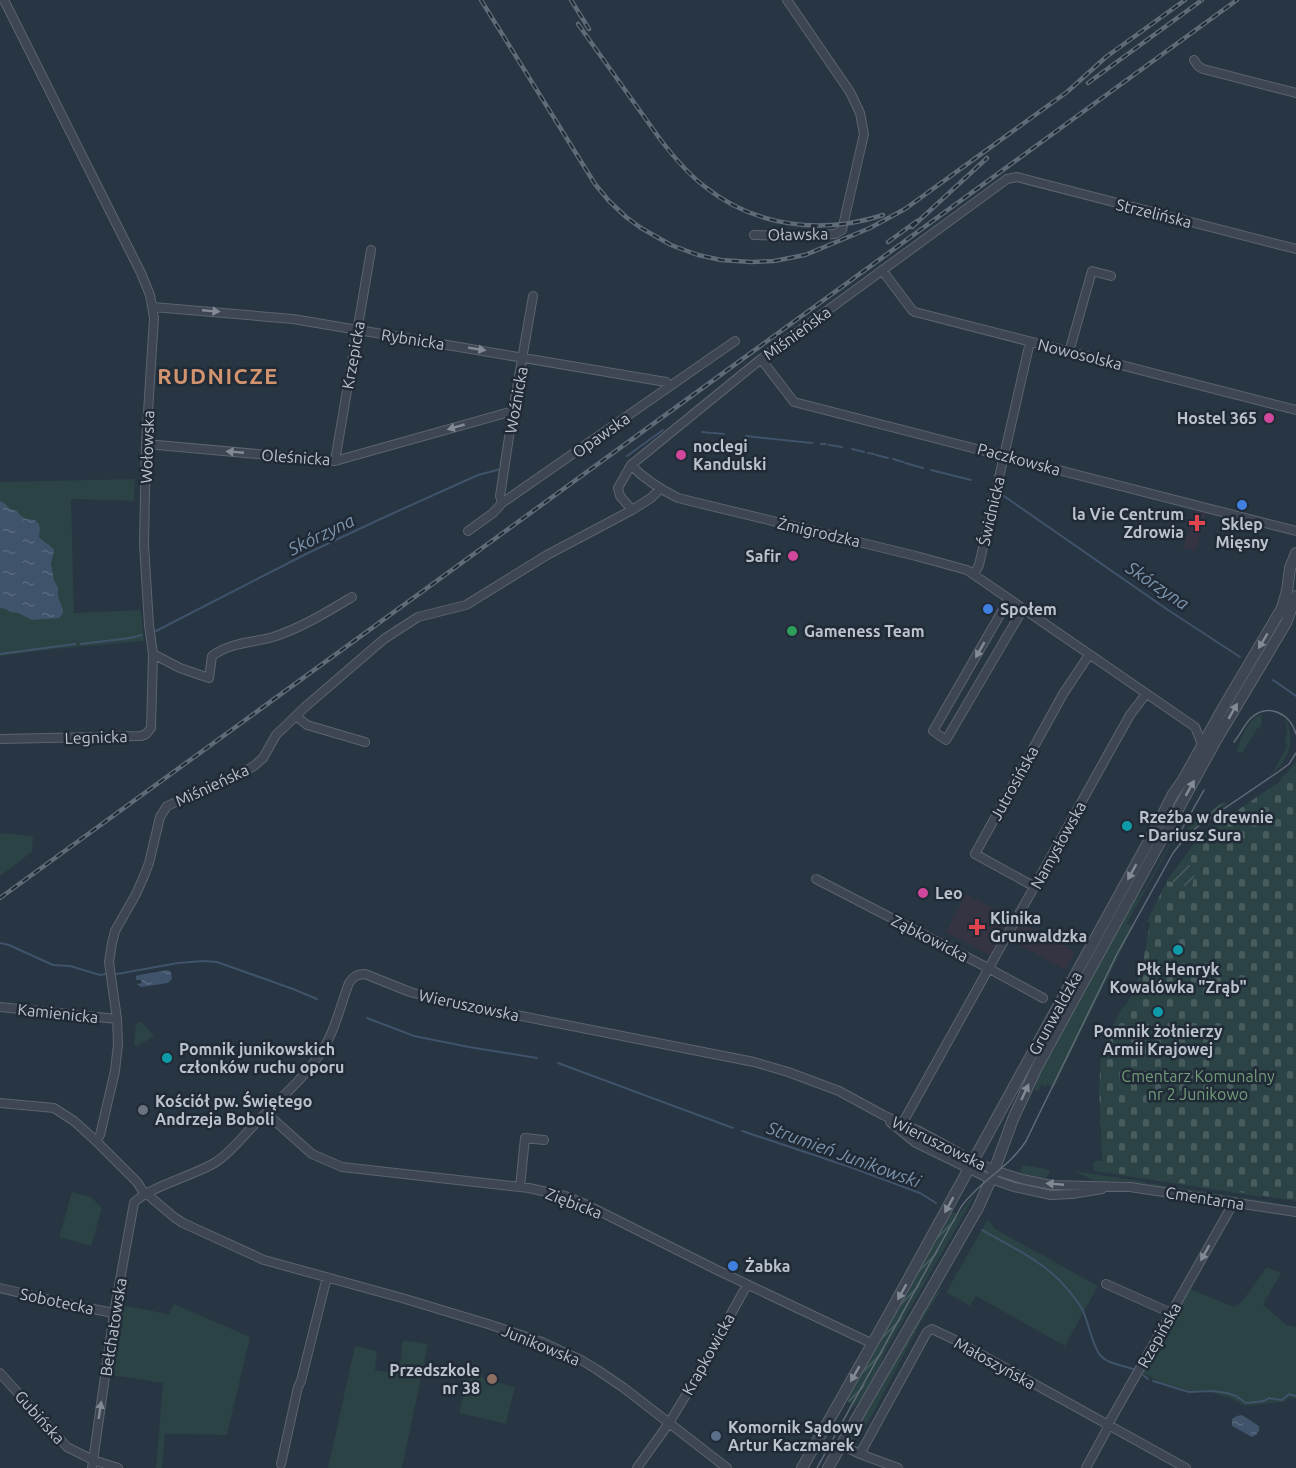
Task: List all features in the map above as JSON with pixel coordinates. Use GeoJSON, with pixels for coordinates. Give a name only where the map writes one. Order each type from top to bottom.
{"type":"FeatureCollection","features":[{"type":"Feature","properties":{"kind":"street","name":"Wołowska"},"geometry":{"type":"LineString","coordinates":[[4,0],[141,273],[153,307],[144,544],[148,625],[153,654]]}},
{"type":"Feature","properties":{"kind":"street","name":"Oławska"},"geometry":{"type":"LineString","coordinates":[[754,235],[824,235],[835,234],[842,230],[864,134],[860,113],[850,92],[787,0]]}},
{"type":"Feature","properties":{"kind":"street"},"geometry":{"type":"LineString","coordinates":[[1194,60],[1203,69],[1296,93]]}},
{"type":"Feature","properties":{"kind":"street","name":"Strzelińska"},"geometry":{"type":"LineString","coordinates":[[1012,177],[1296,249]]}},
{"type":"Feature","properties":{"kind":"street","name":"Miśnieńska"},"geometry":{"type":"LineString","coordinates":[[632,510],[620,496],[618,488],[631,465],[761,359],[1012,177]]}},
{"type":"Feature","properties":{"kind":"street","name":"Krzepicka"},"geometry":{"type":"LineString","coordinates":[[335,461],[371,250]]}},
{"type":"Feature","properties":{"kind":"street","name":"Nowosolska"},"geometry":{"type":"LineString","coordinates":[[882,270],[915,312],[1296,410]]}},
{"type":"Feature","properties":{"kind":"street"},"geometry":{"type":"LineString","coordinates":[[1070,352],[1092,271],[1110,276]]}},
{"type":"Feature","properties":{"kind":"street","name":"Woźnicka"},"geometry":{"type":"LineString","coordinates":[[502,503],[500,496],[533,296]]}},
{"type":"Feature","properties":{"kind":"street","name":"Rybnicka"},"geometry":{"type":"LineString","coordinates":[[153,307],[293,319],[666,382],[669,386]]}},
{"type":"Feature","properties":{"kind":"street","name":"Opawska"},"geometry":{"type":"LineString","coordinates":[[468,531],[493,513],[502,503],[735,341]]}},
{"type":"Feature","properties":{"kind":"street","name":"Świdnicka"},"geometry":{"type":"LineString","coordinates":[[974,574],[979,565],[1030,342]]}},
{"type":"Feature","properties":{"kind":"street","name":"Paczkowska"},"geometry":{"type":"LineString","coordinates":[[761,359],[794,402],[1296,531]]}},
{"type":"Feature","properties":{"kind":"street","name":"Oleśnicka"},"geometry":{"type":"LineString","coordinates":[[146,444],[335,461],[513,411]]}},
{"type":"Feature","properties":{"kind":"street","name":"Żmigrodzka"},"geometry":{"type":"LineString","coordinates":[[631,465],[639,474],[660,489],[678,498],[967,570],[1195,728]]}},
{"type":"Feature","properties":{"kind":"street","name":"Miśnieńska"},"geometry":{"type":"LineString","coordinates":[[96,1141],[100,1135],[117,1058],[117,1019],[110,962],[112,943],[144,876],[162,812],[170,804],[231,779],[254,766],[263,758],[276,735],[384,639],[418,617],[466,605],[547,555],[632,510],[651,498],[660,489]]}},
{"type":"Feature","properties":{"kind":"street","name":"Grunwaldzka"},"geometry":{"type":"LineString","coordinates":[[828,1468],[982,1200],[1013,1119],[1037,1067],[1215,742],[1289,614],[1287,591],[1290,568],[1296,554]]}},
{"type":"Feature","properties":{"kind":"street"},"geometry":{"type":"LineString","coordinates":[[153,654],[180,668],[209,678],[212,656],[219,650],[248,641],[273,637],[352,597]]}},
{"type":"Feature","properties":{"kind":"street"},"geometry":{"type":"LineString","coordinates":[[1009,599],[933,731],[946,740],[1023,609]]}},
{"type":"Feature","properties":{"kind":"street"},"geometry":{"type":"LineString","coordinates":[[1289,614],[1295,602]]}},
{"type":"Feature","properties":{"kind":"street","name":"Grunwaldzka"},"geometry":{"type":"LineString","coordinates":[[802,1468],[873,1344],[1173,794],[1214,723],[1289,614]]}},
{"type":"Feature","properties":{"kind":"street","name":"Legnicka"},"geometry":{"type":"LineString","coordinates":[[0,739],[146,734],[151,728],[153,654]]}},
{"type":"Feature","properties":{"kind":"street","name":"Jutrosińska"},"geometry":{"type":"LineString","coordinates":[[1035,887],[975,854],[1063,694],[1089,655]]}},
{"type":"Feature","properties":{"kind":"street","name":"Namysłowska"},"geometry":{"type":"LineString","coordinates":[[902,1124],[1130,715],[1146,694]]}},
{"type":"Feature","properties":{"kind":"street"},"geometry":{"type":"LineString","coordinates":[[296,716],[307,725],[365,742]]}},
{"type":"Feature","properties":{"kind":"street"},"geometry":{"type":"LineString","coordinates":[[1202,744],[1195,728],[1214,723]]}},
{"type":"Feature","properties":{"kind":"street","name":"Ząbkowicka"},"geometry":{"type":"LineString","coordinates":[[816,879],[1043,998]]}},
{"type":"Feature","properties":{"kind":"street","name":"Wieruszowska"},"geometry":{"type":"LineString","coordinates":[[147,1193],[216,1162],[233,1147],[313,1064],[331,1034],[349,983],[358,975],[364,974],[410,992],[440,1000],[764,1065],[800,1076],[839,1091],[902,1124],[971,1165]]}},
{"type":"Feature","properties":{"kind":"street","name":"Kamienicka"},"geometry":{"type":"LineString","coordinates":[[0,1007],[117,1019]]}},
{"type":"Feature","properties":{"kind":"street"},"geometry":{"type":"LineString","coordinates":[[0,1103],[54,1108],[74,1121],[96,1141],[147,1193]]}},
{"type":"Feature","properties":{"kind":"street","name":"Ziębicka"},"geometry":{"type":"LineString","coordinates":[[266,1113],[300,1146],[342,1167],[520,1186],[566,1196],[873,1344]]}},
{"type":"Feature","properties":{"kind":"street","name":"Wieruszowska"},"geometry":{"type":"LineString","coordinates":[[883,1115],[916,1143],[971,1165]]}},
{"type":"Feature","properties":{"kind":"street"},"geometry":{"type":"LineString","coordinates":[[520,1186],[525,1138],[544,1140]]}},
{"type":"Feature","properties":{"kind":"street","name":"Cmentarna"},"geometry":{"type":"LineString","coordinates":[[971,1165],[1026,1190],[1051,1195],[1078,1193],[1114,1186],[1130,1186],[1296,1212]]}},
{"type":"Feature","properties":{"kind":"street","name":"Junikowska"},"geometry":{"type":"LineString","coordinates":[[147,1193],[174,1217],[194,1229],[269,1262],[402,1298],[542,1342],[596,1369],[624,1388],[726,1468]]}},
{"type":"Feature","properties":{"kind":"street","name":"Bełchatowska"},"geometry":{"type":"LineString","coordinates":[[92,1464],[132,1210],[136,1200],[147,1193]]}},
{"type":"Feature","properties":{"kind":"street","name":"Rzepińska"},"geometry":{"type":"LineString","coordinates":[[1086,1468],[1233,1202]]}},
{"type":"Feature","properties":{"kind":"street"},"geometry":{"type":"LineString","coordinates":[[281,1464],[298,1387],[327,1277]]}},
{"type":"Feature","properties":{"kind":"street"},"geometry":{"type":"LineString","coordinates":[[1106,1284],[1171,1313]]}},
{"type":"Feature","properties":{"kind":"street","name":"Krapkowicka"},"geometry":{"type":"LineString","coordinates":[[637,1468],[689,1390],[747,1285]]}},
{"type":"Feature","properties":{"kind":"street","name":"Sobotecka"},"geometry":{"type":"LineString","coordinates":[[0,1288],[114,1317]]}},
{"type":"Feature","properties":{"kind":"street","name":"Małoszyńska"},"geometry":{"type":"LineString","coordinates":[[860,1454],[912,1358],[927,1332],[932,1329],[1186,1468]]}},
{"type":"Feature","properties":{"kind":"street","name":"Gubińska"},"geometry":{"type":"LineString","coordinates":[[0,1372],[62,1442],[92,1464],[118,1468]]}},
{"type":"Feature","properties":{"kind":"street"},"geometry":{"type":"LineString","coordinates":[[842,1445],[898,1468]]}},
{"type":"Feature","properties":{"kind":"shaded area","name":"la Vie Centrum Zdrowia"},"geometry":{"type":"Polygon","coordinates":[[[1194,510],[1206,513],[1196,551],[1183,548],[1194,510]]]}},
{"type":"Feature","properties":{"kind":"shaded area","name":"Klinika Grunwaldzka"},"geometry":{"type":"Polygon","coordinates":[[[966,894],[1011,918],[990,955],[946,932],[966,894]]]}},
{"type":"Feature","properties":{"kind":"shaded area","name":"Klinika Grunwaldzka"},"geometry":{"type":"Polygon","coordinates":[[[1021,923],[1075,952],[1065,970],[1011,940],[1021,923]]]}},
{"type":"Feature","properties":{"kind":"green space"},"geometry":{"type":"Polygon","coordinates":[[[135,479],[134,501],[71,499],[74,613],[141,610],[144,641],[0,656],[0,482],[135,479]]]}},
{"type":"Feature","properties":{"kind":"green space"},"geometry":{"type":"Polygon","coordinates":[[[1261,714],[1262,722],[1260,728],[1258,727],[1257,732],[1254,733],[1255,736],[1253,735],[1242,753],[1236,751],[1248,725],[1261,714]]]}},
{"type":"Feature","properties":{"kind":"green space"},"geometry":{"type":"Polygon","coordinates":[[[1285,718],[1290,733],[1289,748],[1283,762],[1272,774],[1287,746],[1285,744],[1287,731],[1285,718]]]}},
{"type":"Feature","properties":{"kind":"green space","name":"Cmentarz Komunalny nr 2 Junikowo"},"geometry":{"type":"Polygon","coordinates":[[[1296,762],[1296,1201],[1103,1171],[1099,1089],[1101,1056],[1138,991],[1150,923],[1147,921],[1167,881],[1195,842],[1209,829],[1278,783],[1296,762]]]}},
{"type":"Feature","properties":{"kind":"green space"},"geometry":{"type":"Polygon","coordinates":[[[1224,802],[1227,804],[1179,842],[1177,841],[1192,824],[1224,802]]]}},
{"type":"Feature","properties":{"kind":"green space"},"geometry":{"type":"Polygon","coordinates":[[[1183,823],[1127,923],[1133,927],[1054,1087],[1047,1084],[1046,1087],[1041,1085],[1039,1090],[1034,1091],[1039,1074],[1131,905],[1145,888],[1183,823]]]}},
{"type":"Feature","properties":{"kind":"green space"},"geometry":{"type":"Polygon","coordinates":[[[0,833],[33,836],[32,852],[0,876],[0,833]]]}},
{"type":"Feature","properties":{"kind":"green space"},"geometry":{"type":"Polygon","coordinates":[[[1182,860],[1195,872],[1192,888],[1167,881],[1182,860]]]}},
{"type":"Feature","properties":{"kind":"green space"},"geometry":{"type":"Polygon","coordinates":[[[1140,969],[1142,969],[1138,991],[1104,1051],[1111,1029],[1137,985],[1140,969]]]}},
{"type":"Feature","properties":{"kind":"green space"},"geometry":{"type":"Polygon","coordinates":[[[140,1021],[154,1036],[136,1047],[134,1044],[136,1024],[140,1021]]]}},
{"type":"Feature","properties":{"kind":"green space"},"geometry":{"type":"Polygon","coordinates":[[[1101,1138],[1104,1171],[1262,1195],[1261,1197],[1094,1171],[1093,1163],[1102,1161],[1101,1138]]]}},
{"type":"Feature","properties":{"kind":"green space"},"geometry":{"type":"Polygon","coordinates":[[[1024,1165],[1050,1170],[1045,1178],[1020,1174],[1024,1165]]]}},
{"type":"Feature","properties":{"kind":"green space"},"geometry":{"type":"Polygon","coordinates":[[[1075,1171],[1146,1182],[1146,1184],[1094,1181],[1075,1171]]]}},
{"type":"Feature","properties":{"kind":"green space"},"geometry":{"type":"Polygon","coordinates":[[[1149,1183],[1296,1206],[1296,1208],[1149,1185],[1149,1183]]]}},
{"type":"Feature","properties":{"kind":"green space"},"geometry":{"type":"Polygon","coordinates":[[[977,1190],[885,1352],[872,1382],[852,1409],[958,1215],[977,1190]]]}},
{"type":"Feature","properties":{"kind":"green space"},"geometry":{"type":"Polygon","coordinates":[[[72,1192],[91,1197],[102,1208],[91,1246],[59,1237],[72,1192]]]}},
{"type":"Feature","properties":{"kind":"green space"},"geometry":{"type":"Polygon","coordinates":[[[952,1211],[958,1215],[854,1405],[847,1401],[952,1211]]]}},
{"type":"Feature","properties":{"kind":"green space"},"geometry":{"type":"Polygon","coordinates":[[[988,1219],[995,1229],[1098,1286],[1065,1346],[976,1296],[970,1306],[946,1292],[988,1219]]]}},
{"type":"Feature","properties":{"kind":"green space"},"geometry":{"type":"Polygon","coordinates":[[[1267,1267],[1281,1273],[1263,1305],[1287,1325],[1296,1327],[1296,1399],[1289,1398],[1283,1402],[1244,1406],[1231,1398],[1205,1390],[1188,1390],[1160,1382],[1141,1372],[1188,1288],[1234,1307],[1241,1303],[1267,1267]]]}},
{"type":"Feature","properties":{"kind":"green space"},"geometry":{"type":"Polygon","coordinates":[[[947,1280],[921,1322],[870,1419],[852,1445],[852,1436],[928,1305],[947,1280]]]}},
{"type":"Feature","properties":{"kind":"green space"},"geometry":{"type":"Polygon","coordinates":[[[174,1304],[250,1337],[227,1435],[165,1434],[162,1468],[156,1468],[163,1383],[111,1375],[121,1305],[169,1314],[174,1304]]]}},
{"type":"Feature","properties":{"kind":"green space"},"geometry":{"type":"Polygon","coordinates":[[[403,1340],[428,1344],[402,1468],[328,1468],[355,1346],[377,1351],[375,1370],[399,1374],[403,1340]]]}},
{"type":"Feature","properties":{"kind":"green space"},"geometry":{"type":"Polygon","coordinates":[[[469,1371],[482,1374],[482,1378],[515,1387],[506,1424],[459,1413],[469,1371]]]}},
{"type":"Feature","properties":{"kind":"water"},"geometry":{"type":"Polygon","coordinates":[[[0,501],[26,519],[35,520],[39,524],[39,537],[54,550],[51,564],[63,609],[59,618],[32,620],[0,608],[0,501]]]}},
{"type":"Feature","properties":{"kind":"water"},"geometry":{"type":"Polygon","coordinates":[[[168,970],[171,972],[172,979],[168,983],[141,987],[137,984],[142,983],[141,980],[136,980],[136,976],[168,970]]]}},
{"type":"Feature","properties":{"kind":"water"},"geometry":{"type":"Polygon","coordinates":[[[1242,1415],[1259,1426],[1256,1435],[1252,1437],[1232,1426],[1232,1419],[1242,1415]]]}},
{"type":"Feature","properties":{"kind":"waterway","name":"Skórzyna"},"geometry":{"type":"LineString","coordinates":[[627,456],[663,430]]}},
{"type":"Feature","properties":{"kind":"waterway","name":"Skórzyna"},"geometry":{"type":"LineString","coordinates":[[702,432],[711,433]]}},
{"type":"Feature","properties":{"kind":"waterway","name":"Skórzyna"},"geometry":{"type":"LineString","coordinates":[[713,433],[724,434]]}},
{"type":"Feature","properties":{"kind":"waterway","name":"Skórzyna"},"geometry":{"type":"LineString","coordinates":[[746,436],[812,443]]}},
{"type":"Feature","properties":{"kind":"waterway","name":"Skórzyna"},"geometry":{"type":"LineString","coordinates":[[821,444],[826,444]]}},
{"type":"Feature","properties":{"kind":"waterway","name":"Skórzyna"},"geometry":{"type":"LineString","coordinates":[[829,445],[842,447]]}},
{"type":"Feature","properties":{"kind":"waterway","name":"Skórzyna"},"geometry":{"type":"LineString","coordinates":[[852,449],[864,452]]}},
{"type":"Feature","properties":{"kind":"waterway","name":"Skórzyna"},"geometry":{"type":"LineString","coordinates":[[868,453],[874,454]]}},
{"type":"Feature","properties":{"kind":"waterway","name":"Skórzyna"},"geometry":{"type":"LineString","coordinates":[[876,455],[888,458]]}},
{"type":"Feature","properties":{"kind":"waterway","name":"Skórzyna"},"geometry":{"type":"LineString","coordinates":[[893,459],[903,462]]}},
{"type":"Feature","properties":{"kind":"waterway","name":"Skórzyna"},"geometry":{"type":"LineString","coordinates":[[905,463],[923,468]]}},
{"type":"Feature","properties":{"kind":"waterway","name":"Skórzyna"},"geometry":{"type":"LineString","coordinates":[[156,631],[308,553],[478,475],[501,469]]}},
{"type":"Feature","properties":{"kind":"waterway","name":"Skórzyna"},"geometry":{"type":"LineString","coordinates":[[931,470],[971,480]]}},
{"type":"Feature","properties":{"kind":"waterway","name":"Skórzyna"},"geometry":{"type":"LineString","coordinates":[[1001,494],[1240,657]]}},
{"type":"Feature","properties":{"kind":"waterway","name":"Skórzyna"},"geometry":{"type":"LineString","coordinates":[[81,644],[142,635]]}},
{"type":"Feature","properties":{"kind":"waterway","name":"Skórzyna"},"geometry":{"type":"LineString","coordinates":[[0,654],[75,644]]}},
{"type":"Feature","properties":{"kind":"waterway","name":"Skórzyna"},"geometry":{"type":"LineString","coordinates":[[1273,680],[1296,696]]}},
{"type":"Feature","properties":{"kind":"waterway","name":"Strumień Junikowski"},"geometry":{"type":"LineString","coordinates":[[0,943],[53,965],[70,966],[100,975],[106,974]]}},
{"type":"Feature","properties":{"kind":"waterway","name":"Strumień Junikowski"},"geometry":{"type":"LineString","coordinates":[[117,974],[178,963],[217,962],[317,999]]}},
{"type":"Feature","properties":{"kind":"waterway","name":"Strumień Junikowski"},"geometry":{"type":"LineString","coordinates":[[367,1018],[414,1036],[537,1058]]}},
{"type":"Feature","properties":{"kind":"waterway","name":"Strumień Junikowski"},"geometry":{"type":"LineString","coordinates":[[558,1063],[733,1128]]}},
{"type":"Feature","properties":{"kind":"waterway","name":"Strumień Junikowski"},"geometry":{"type":"LineString","coordinates":[[742,1131],[850,1167],[920,1193],[936,1203]]}},
{"type":"Feature","properties":{"kind":"waterway","name":"Strumień Junikowski"},"geometry":{"type":"LineString","coordinates":[[982,1230],[1028,1256],[1060,1281],[1082,1309],[1095,1347],[1101,1356],[1108,1361],[1135,1370]]}},
{"type":"Feature","properties":{"kind":"waterway","name":"Strumień Junikowski"},"geometry":{"type":"LineString","coordinates":[[1143,1375],[1148,1379]]}},
{"type":"Feature","properties":{"kind":"waterway","name":"Strumień Junikowski"},"geometry":{"type":"LineString","coordinates":[[1153,1381],[1189,1392],[1227,1393],[1246,1403],[1264,1401],[1269,1398],[1282,1400],[1289,1394],[1296,1396]]}},
{"type":"Feature","properties":{"kind":"tram line"},"geometry":{"type":"LineString","coordinates":[[1234,742],[1251,718],[1264,711],[1284,716],[1296,734]]}},
{"type":"Feature","properties":{"kind":"tram line"},"geometry":{"type":"LineString","coordinates":[[817,1468],[961,1207],[976,1190],[1019,1151],[1026,1141],[1117,954],[1173,853],[1197,827],[1289,764],[1296,753]]}},
{"type":"Feature","properties":{"kind":"tram line"},"geometry":{"type":"LineString","coordinates":[[1174,843],[1204,790]]}},
{"type":"Feature","properties":{"kind":"railway"},"geometry":{"type":"LineString","coordinates":[[481,0],[595,184],[609,201],[641,228],[671,245],[698,255],[721,260],[751,262],[774,261],[805,255],[870,228],[905,209],[1067,92],[1106,57],[1185,0]]}},
{"type":"Feature","properties":{"kind":"railway"},"geometry":{"type":"LineString","coordinates":[[571,0],[589,29]]}},
{"type":"Feature","properties":{"kind":"railway"},"geometry":{"type":"LineString","coordinates":[[1088,83],[1202,0]]}},
{"type":"Feature","properties":{"kind":"railway"},"geometry":{"type":"LineString","coordinates":[[0,898],[1237,0]]}},
{"type":"Feature","properties":{"kind":"railway"},"geometry":{"type":"LineString","coordinates":[[578,24],[670,152],[698,181],[724,200],[745,211],[790,223],[836,225],[883,215]]}},
{"type":"Feature","properties":{"kind":"railway"},"geometry":{"type":"LineString","coordinates":[[912,227],[987,158]]}},
{"type":"Feature","properties":{"kind":"railway"},"geometry":{"type":"LineString","coordinates":[[888,242],[917,221]]}},
{"type":"Feature","properties":{"kind":"place","name":"Hostel 365"},"geometry":{"type":"Point","coordinates":[1269,418]}},
{"type":"Feature","properties":{"kind":"place","name":"noclegi Kandulski"},"geometry":{"type":"Point","coordinates":[681,455]}},
{"type":"Feature","properties":{"kind":"place","name":"Sklep Mięsny"},"geometry":{"type":"Point","coordinates":[1242,505]}},
{"type":"Feature","properties":{"kind":"place","name":"la Vie Centrum Zdrowia"},"geometry":{"type":"Point","coordinates":[1197,523]}},
{"type":"Feature","properties":{"kind":"place","name":"Safir"},"geometry":{"type":"Point","coordinates":[793,556]}},
{"type":"Feature","properties":{"kind":"place","name":"Społem"},"geometry":{"type":"Point","coordinates":[988,609]}},
{"type":"Feature","properties":{"kind":"place","name":"Gameness Team"},"geometry":{"type":"Point","coordinates":[792,631]}},
{"type":"Feature","properties":{"kind":"place","name":"Rzeźba w drewnie - Dariusz Sura"},"geometry":{"type":"Point","coordinates":[1127,826]}},
{"type":"Feature","properties":{"kind":"place","name":"Leo"},"geometry":{"type":"Point","coordinates":[923,893]}},
{"type":"Feature","properties":{"kind":"place","name":"Klinika Grunwaldzka"},"geometry":{"type":"Point","coordinates":[977,927]}},
{"type":"Feature","properties":{"kind":"place","name":"Płk Henryk Kowalówka \"Zrąb\""},"geometry":{"type":"Point","coordinates":[1178,950]}},
{"type":"Feature","properties":{"kind":"place","name":"Pomnik żołnierzy Armii Krajowej"},"geometry":{"type":"Point","coordinates":[1158,1012]}},
{"type":"Feature","properties":{"kind":"place","name":"Pomnik junikowskich członków ruchu oporu"},"geometry":{"type":"Point","coordinates":[167,1058]}},
{"type":"Feature","properties":{"kind":"place","name":"Kościół pw. Świętego Andrzeja Boboli"},"geometry":{"type":"Point","coordinates":[143,1110]}},
{"type":"Feature","properties":{"kind":"place","name":"Żabka"},"geometry":{"type":"Point","coordinates":[733,1266]}},
{"type":"Feature","properties":{"kind":"place","name":"Przedszkole nr 38"},"geometry":{"type":"Point","coordinates":[492,1379]}},
{"type":"Feature","properties":{"kind":"place","name":"Komornik Sądowy Artur Kaczmarek"},"geometry":{"type":"Point","coordinates":[716,1436]}},
{"type":"Feature","properties":{"kind":"district","name":"RUDNICZE"},"geometry":{"type":"Point","coordinates":[218,375]}}]}
